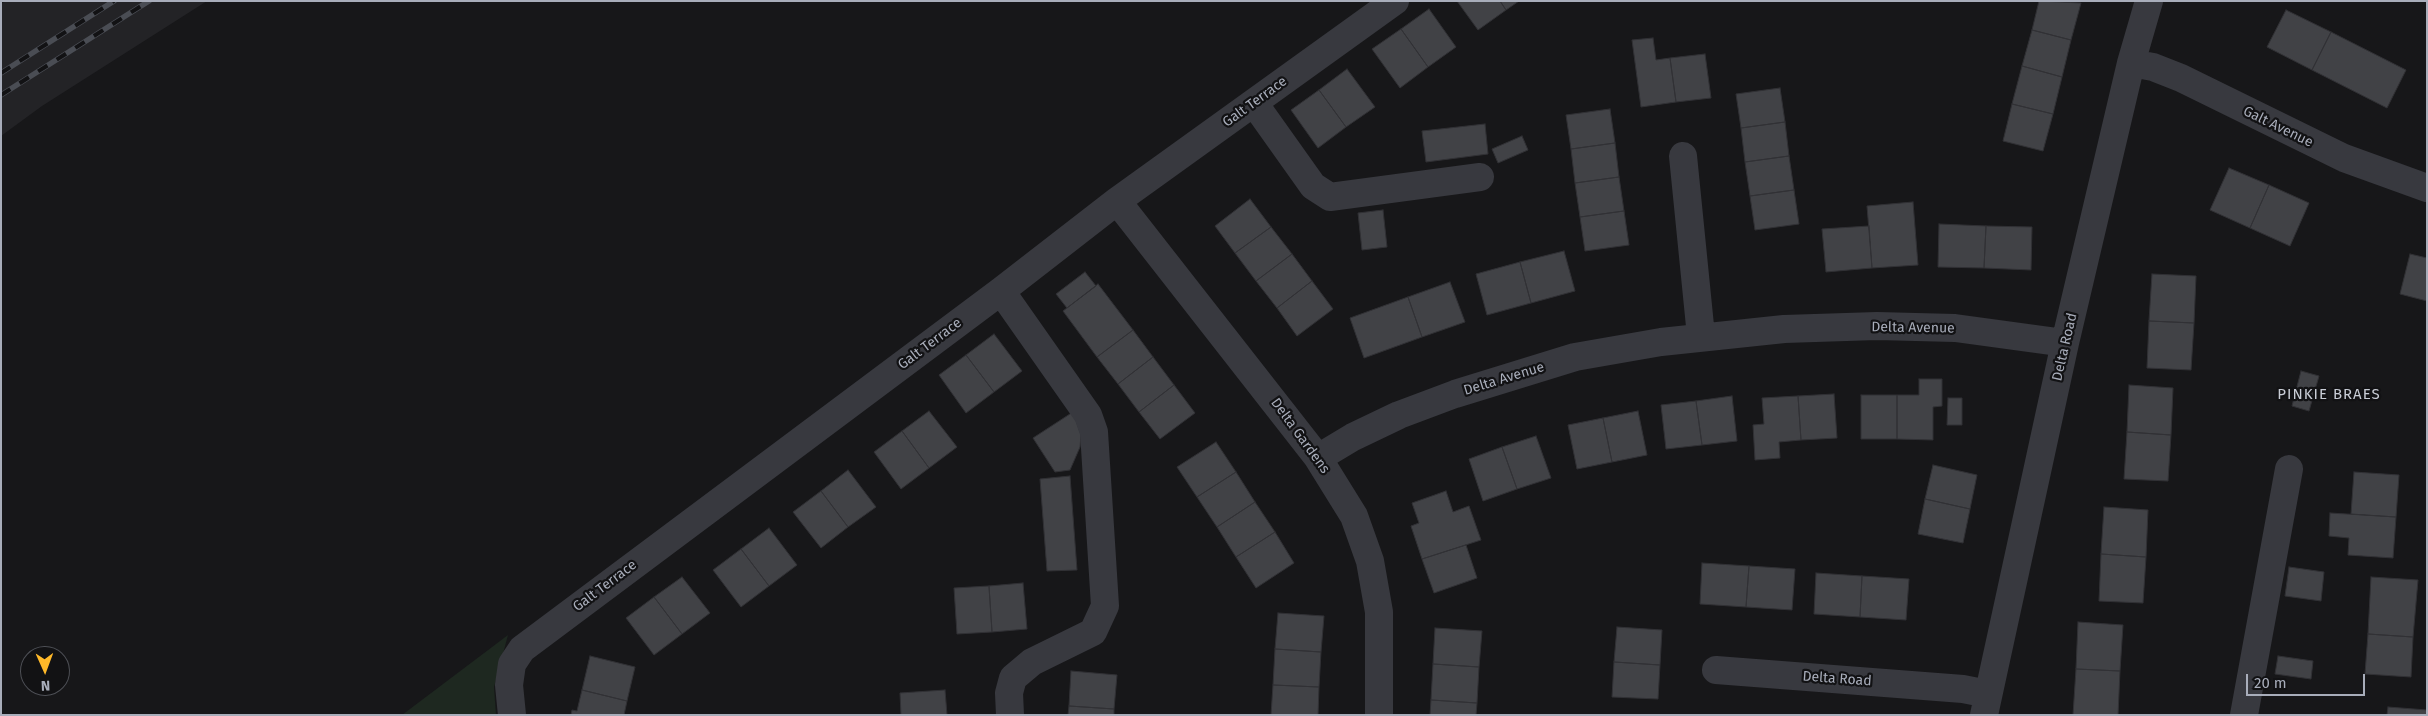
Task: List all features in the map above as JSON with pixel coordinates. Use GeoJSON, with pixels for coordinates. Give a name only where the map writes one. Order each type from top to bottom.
{"type":"FeatureCollection","features":[{"type":"Feature","properties":{"kind":"street","name":"Galt Terrace"},"geometry":{"type":"LineString","coordinates":[[512,715],[509,686],[512,664],[522,649],[1001,291],[1117,201],[1395,1]]}},
{"type":"Feature","properties":{"kind":"street","name":"Delta Road"},"geometry":{"type":"LineString","coordinates":[[1716,670],[1963,689],[1986,704],[2065,343],[2131,62],[2150,1]]}},
{"type":"Feature","properties":{"kind":"street","name":"Galt Avenue"},"geometry":{"type":"LineString","coordinates":[[2131,62],[2153,67],[2181,78],[2344,158],[2427,188]]}},
{"type":"Feature","properties":{"kind":"street"},"geometry":{"type":"LineString","coordinates":[[1254,103],[1313,186],[1330,196],[1480,177]]}},
{"type":"Feature","properties":{"kind":"street"},"geometry":{"type":"LineString","coordinates":[[1683,156],[1701,336]]}},
{"type":"Feature","properties":{"kind":"street","name":"Delta Gardens"},"geometry":{"type":"LineString","coordinates":[[1117,201],[1318,458],[1354,516],[1370,561],[1379,612],[1379,715]]}},
{"type":"Feature","properties":{"kind":"street"},"geometry":{"type":"LineString","coordinates":[[1001,291],[1088,415],[1094,432],[1105,606],[1093,632],[1032,662],[1013,678],[1009,693],[1010,715]]}},
{"type":"Feature","properties":{"kind":"street","name":"Delta Avenue"},"geometry":{"type":"LineString","coordinates":[[1318,458],[1353,437],[1399,415],[1511,376],[1575,357],[1701,336],[1784,329],[1877,326],[1955,328],[2065,343]]}},
{"type":"Feature","properties":{"kind":"street"},"geometry":{"type":"LineString","coordinates":[[2244,715],[2289,469]]}},
{"type":"Feature","properties":{"kind":"shaded area"},"geometry":{"type":"Polygon","coordinates":[[[6,1],[207,1],[42,106],[1,136],[1,4],[6,1]]]}},
{"type":"Feature","properties":{"kind":"shaded area"},"geometry":{"type":"Polygon","coordinates":[[[508,635],[494,687],[496,715],[402,715],[508,635]]]}},
{"type":"Feature","properties":{"kind":"building"},"geometry":{"type":"Polygon","coordinates":[[[1457,1],[1500,1],[1506,10],[1478,30],[1457,1]]]}},
{"type":"Feature","properties":{"kind":"building"},"geometry":{"type":"Polygon","coordinates":[[[1500,1],[1519,1],[1506,10],[1500,1]]]}},
{"type":"Feature","properties":{"kind":"building"},"geometry":{"type":"Polygon","coordinates":[[[2039,1],[2081,3],[2071,40],[2032,30],[2039,1]]]}},
{"type":"Feature","properties":{"kind":"building"},"geometry":{"type":"Polygon","coordinates":[[[1429,9],[1456,47],[1428,67],[1401,29],[1429,9]]]}},
{"type":"Feature","properties":{"kind":"building"},"geometry":{"type":"Polygon","coordinates":[[[2286,10],[2331,32],[2312,70],[2267,47],[2286,10]]]}},
{"type":"Feature","properties":{"kind":"building"},"geometry":{"type":"Polygon","coordinates":[[[1401,29],[1428,67],[1400,88],[1372,49],[1401,29]]]}},
{"type":"Feature","properties":{"kind":"building"},"geometry":{"type":"Polygon","coordinates":[[[2032,30],[2071,40],[2062,77],[2022,66],[2032,30]]]}},
{"type":"Feature","properties":{"kind":"building"},"geometry":{"type":"Polygon","coordinates":[[[2331,32],[2406,70],[2387,108],[2312,70],[2331,32]]]}},
{"type":"Feature","properties":{"kind":"building"},"geometry":{"type":"Polygon","coordinates":[[[1653,38],[1656,60],[1670,58],[1676,102],[1641,107],[1632,40],[1653,38]]]}},
{"type":"Feature","properties":{"kind":"building"},"geometry":{"type":"Polygon","coordinates":[[[1705,54],[1711,98],[1676,102],[1670,58],[1705,54]]]}},
{"type":"Feature","properties":{"kind":"building"},"geometry":{"type":"Polygon","coordinates":[[[2022,66],[2062,77],[2053,114],[2012,104],[2022,66]]]}},
{"type":"Feature","properties":{"kind":"building"},"geometry":{"type":"Polygon","coordinates":[[[1347,69],[1375,107],[1346,127],[1319,90],[1347,69]]]}},
{"type":"Feature","properties":{"kind":"building"},"geometry":{"type":"Polygon","coordinates":[[[1780,88],[1785,122],[1741,128],[1736,94],[1780,88]]]}},
{"type":"Feature","properties":{"kind":"building"},"geometry":{"type":"Polygon","coordinates":[[[1319,90],[1346,127],[1318,148],[1291,110],[1319,90]]]}},
{"type":"Feature","properties":{"kind":"building"},"geometry":{"type":"Polygon","coordinates":[[[2012,104],[2053,114],[2043,151],[2003,141],[2012,104]]]}},
{"type":"Feature","properties":{"kind":"building"},"geometry":{"type":"Polygon","coordinates":[[[1610,109],[1615,143],[1571,149],[1566,115],[1610,109]]]}},
{"type":"Feature","properties":{"kind":"building"},"geometry":{"type":"Polygon","coordinates":[[[1785,122],[1789,156],[1745,162],[1741,128],[1785,122]]]}},
{"type":"Feature","properties":{"kind":"building"},"geometry":{"type":"Polygon","coordinates":[[[1485,124],[1488,154],[1426,162],[1422,131],[1485,124]]]}},
{"type":"Feature","properties":{"kind":"building"},"geometry":{"type":"Polygon","coordinates":[[[1522,136],[1528,150],[1498,163],[1492,149],[1522,136]]]}},
{"type":"Feature","properties":{"kind":"building"},"geometry":{"type":"Polygon","coordinates":[[[1615,143],[1619,177],[1575,183],[1571,149],[1615,143]]]}},
{"type":"Feature","properties":{"kind":"building"},"geometry":{"type":"Polygon","coordinates":[[[1789,156],[1794,190],[1750,196],[1745,162],[1789,156]]]}},
{"type":"Feature","properties":{"kind":"building"},"geometry":{"type":"Polygon","coordinates":[[[2229,168],[2269,185],[2250,228],[2210,210],[2229,168]]]}},
{"type":"Feature","properties":{"kind":"building"},"geometry":{"type":"Polygon","coordinates":[[[1619,177],[1624,211],[1580,217],[1575,183],[1619,177]]]}},
{"type":"Feature","properties":{"kind":"building"},"geometry":{"type":"Polygon","coordinates":[[[2269,185],[2309,203],[2290,246],[2250,228],[2269,185]]]}},
{"type":"Feature","properties":{"kind":"building"},"geometry":{"type":"Polygon","coordinates":[[[1794,190],[1799,224],[1755,230],[1750,196],[1794,190]]]}},
{"type":"Feature","properties":{"kind":"building"},"geometry":{"type":"Polygon","coordinates":[[[1250,199],[1271,227],[1235,253],[1215,226],[1250,199]]]}},
{"type":"Feature","properties":{"kind":"building"},"geometry":{"type":"Polygon","coordinates":[[[1913,202],[1918,265],[1872,268],[1867,206],[1913,202]]]}},
{"type":"Feature","properties":{"kind":"building"},"geometry":{"type":"Polygon","coordinates":[[[1383,210],[1387,247],[1362,250],[1358,213],[1383,210]]]}},
{"type":"Feature","properties":{"kind":"building"},"geometry":{"type":"Polygon","coordinates":[[[1624,211],[1629,245],[1585,251],[1580,217],[1624,211]]]}},
{"type":"Feature","properties":{"kind":"building"},"geometry":{"type":"Polygon","coordinates":[[[1939,224],[1986,226],[1984,268],[1938,267],[1939,224]]]}},
{"type":"Feature","properties":{"kind":"building"},"geometry":{"type":"Polygon","coordinates":[[[1869,226],[1872,268],[1826,272],[1822,229],[1869,226]]]}},
{"type":"Feature","properties":{"kind":"building"},"geometry":{"type":"Polygon","coordinates":[[[1986,226],[2032,227],[2031,270],[1984,268],[1986,226]]]}},
{"type":"Feature","properties":{"kind":"building"},"geometry":{"type":"Polygon","coordinates":[[[1271,227],[1292,254],[1256,281],[1235,253],[1271,227]]]}},
{"type":"Feature","properties":{"kind":"building"},"geometry":{"type":"Polygon","coordinates":[[[1564,251],[1575,291],[1531,303],[1520,262],[1564,251]]]}},
{"type":"Feature","properties":{"kind":"building"},"geometry":{"type":"Polygon","coordinates":[[[1292,254],[1312,281],[1277,308],[1256,281],[1292,254]]]}},
{"type":"Feature","properties":{"kind":"building"},"geometry":{"type":"Polygon","coordinates":[[[2410,254],[2427,258],[2427,301],[2400,294],[2410,254]]]}},
{"type":"Feature","properties":{"kind":"building"},"geometry":{"type":"Polygon","coordinates":[[[1520,262],[1531,303],[1487,315],[1476,274],[1520,262]]]}},
{"type":"Feature","properties":{"kind":"building"},"geometry":{"type":"Polygon","coordinates":[[[1085,272],[1096,286],[1067,308],[1056,294],[1085,272]]]}},
{"type":"Feature","properties":{"kind":"building"},"geometry":{"type":"Polygon","coordinates":[[[2152,274],[2196,276],[2194,323],[2149,321],[2152,274]]]}},
{"type":"Feature","properties":{"kind":"building"},"geometry":{"type":"Polygon","coordinates":[[[1312,281],[1333,309],[1297,336],[1277,308],[1312,281]]]}},
{"type":"Feature","properties":{"kind":"building"},"geometry":{"type":"Polygon","coordinates":[[[1450,282],[1465,322],[1422,337],[1408,297],[1450,282]]]}},
{"type":"Feature","properties":{"kind":"building"},"geometry":{"type":"Polygon","coordinates":[[[1098,284],[1133,330],[1097,357],[1063,311],[1098,284]]]}},
{"type":"Feature","properties":{"kind":"building"},"geometry":{"type":"Polygon","coordinates":[[[1408,297],[1422,337],[1364,358],[1350,318],[1408,297]]]}},
{"type":"Feature","properties":{"kind":"building"},"geometry":{"type":"Polygon","coordinates":[[[2149,321],[2194,323],[2191,370],[2147,368],[2149,321]]]}},
{"type":"Feature","properties":{"kind":"building"},"geometry":{"type":"Polygon","coordinates":[[[1133,330],[1153,357],[1118,384],[1097,357],[1133,330]]]}},
{"type":"Feature","properties":{"kind":"building"},"geometry":{"type":"Polygon","coordinates":[[[994,334],[1022,371],[994,392],[966,355],[994,334]]]}},
{"type":"Feature","properties":{"kind":"building"},"geometry":{"type":"Polygon","coordinates":[[[966,355],[994,392],[966,413],[939,375],[966,355]]]}},
{"type":"Feature","properties":{"kind":"building"},"geometry":{"type":"Polygon","coordinates":[[[1153,357],[1174,385],[1139,412],[1118,384],[1153,357]]]}},
{"type":"Feature","properties":{"kind":"building"},"geometry":{"type":"Polygon","coordinates":[[[2301,371],[2319,376],[2309,411],[2292,406],[2301,371]]]}},
{"type":"Feature","properties":{"kind":"building"},"geometry":{"type":"Polygon","coordinates":[[[1919,379],[1942,379],[1942,406],[1933,407],[1933,440],[1897,439],[1897,395],[1919,395],[1919,379]]]}},
{"type":"Feature","properties":{"kind":"building"},"geometry":{"type":"Polygon","coordinates":[[[1174,385],[1195,413],[1160,439],[1139,412],[1174,385]]]}},
{"type":"Feature","properties":{"kind":"building"},"geometry":{"type":"Polygon","coordinates":[[[2129,385],[2173,388],[2171,435],[2127,432],[2129,385]]]}},
{"type":"Feature","properties":{"kind":"building"},"geometry":{"type":"Polygon","coordinates":[[[1834,394],[1837,438],[1801,440],[1798,396],[1834,394]]]}},
{"type":"Feature","properties":{"kind":"building"},"geometry":{"type":"Polygon","coordinates":[[[1861,395],[1897,395],[1897,439],[1861,439],[1861,395]]]}},
{"type":"Feature","properties":{"kind":"building"},"geometry":{"type":"Polygon","coordinates":[[[1732,396],[1737,441],[1702,445],[1696,401],[1732,396]]]}},
{"type":"Feature","properties":{"kind":"building"},"geometry":{"type":"Polygon","coordinates":[[[1798,396],[1801,440],[1779,442],[1780,458],[1755,460],[1753,425],[1764,424],[1762,398],[1798,396]]]}},
{"type":"Feature","properties":{"kind":"building"},"geometry":{"type":"Polygon","coordinates":[[[1948,398],[1962,398],[1962,425],[1947,425],[1948,398]]]}},
{"type":"Feature","properties":{"kind":"building"},"geometry":{"type":"Polygon","coordinates":[[[1696,401],[1702,445],[1666,449],[1661,405],[1696,401]]]}},
{"type":"Feature","properties":{"kind":"building"},"geometry":{"type":"Polygon","coordinates":[[[929,411],[957,447],[929,468],[902,431],[929,411]]]}},
{"type":"Feature","properties":{"kind":"building"},"geometry":{"type":"Polygon","coordinates":[[[1638,411],[1647,455],[1612,462],[1603,418],[1638,411]]]}},
{"type":"Feature","properties":{"kind":"building"},"geometry":{"type":"Polygon","coordinates":[[[1073,412],[1081,435],[1080,447],[1070,470],[1055,472],[1033,438],[1073,412]]]}},
{"type":"Feature","properties":{"kind":"building"},"geometry":{"type":"Polygon","coordinates":[[[1603,418],[1612,462],[1577,469],[1568,425],[1603,418]]]}},
{"type":"Feature","properties":{"kind":"building"},"geometry":{"type":"Polygon","coordinates":[[[902,431],[929,468],[901,489],[874,452],[902,431]]]}},
{"type":"Feature","properties":{"kind":"building"},"geometry":{"type":"Polygon","coordinates":[[[2127,432],[2171,435],[2168,481],[2124,479],[2127,432]]]}},
{"type":"Feature","properties":{"kind":"building"},"geometry":{"type":"Polygon","coordinates":[[[1536,436],[1551,478],[1517,489],[1502,447],[1536,436]]]}},
{"type":"Feature","properties":{"kind":"building"},"geometry":{"type":"Polygon","coordinates":[[[1216,442],[1236,472],[1197,497],[1177,467],[1216,442]]]}},
{"type":"Feature","properties":{"kind":"building"},"geometry":{"type":"Polygon","coordinates":[[[1502,447],[1517,489],[1483,501],[1469,459],[1502,447]]]}},
{"type":"Feature","properties":{"kind":"building"},"geometry":{"type":"Polygon","coordinates":[[[1933,465],[1977,475],[1970,509],[1925,499],[1933,465]]]}},
{"type":"Feature","properties":{"kind":"building"},"geometry":{"type":"Polygon","coordinates":[[[848,470],[876,507],[848,527],[821,491],[848,470]]]}},
{"type":"Feature","properties":{"kind":"building"},"geometry":{"type":"Polygon","coordinates":[[[1236,472],[1255,502],[1217,527],[1197,497],[1236,472]]]}},
{"type":"Feature","properties":{"kind":"building"},"geometry":{"type":"Polygon","coordinates":[[[2354,472],[2399,475],[2396,517],[2351,514],[2354,472]]]}},
{"type":"Feature","properties":{"kind":"building"},"geometry":{"type":"Polygon","coordinates":[[[1070,476],[1077,570],[1047,571],[1040,479],[1070,476]]]}},
{"type":"Feature","properties":{"kind":"building"},"geometry":{"type":"Polygon","coordinates":[[[821,491],[848,527],[821,548],[793,512],[821,491]]]}},
{"type":"Feature","properties":{"kind":"building"},"geometry":{"type":"Polygon","coordinates":[[[1446,491],[1453,512],[1469,506],[1481,540],[1422,559],[1411,526],[1419,523],[1412,503],[1446,491]]]}},
{"type":"Feature","properties":{"kind":"building"},"geometry":{"type":"Polygon","coordinates":[[[1925,499],[1970,509],[1963,543],[1918,534],[1925,499]]]}},
{"type":"Feature","properties":{"kind":"building"},"geometry":{"type":"Polygon","coordinates":[[[1255,502],[1275,532],[1236,557],[1217,527],[1255,502]]]}},
{"type":"Feature","properties":{"kind":"building"},"geometry":{"type":"Polygon","coordinates":[[[2104,507],[2148,510],[2146,557],[2101,554],[2104,507]]]}},
{"type":"Feature","properties":{"kind":"building"},"geometry":{"type":"Polygon","coordinates":[[[2330,513],[2396,517],[2393,558],[2348,555],[2349,538],[2329,536],[2330,513]]]}},
{"type":"Feature","properties":{"kind":"building"},"geometry":{"type":"Polygon","coordinates":[[[769,528],[797,565],[769,586],[741,549],[769,528]]]}},
{"type":"Feature","properties":{"kind":"building"},"geometry":{"type":"Polygon","coordinates":[[[1275,532],[1294,563],[1256,588],[1236,557],[1275,532]]]}},
{"type":"Feature","properties":{"kind":"building"},"geometry":{"type":"Polygon","coordinates":[[[1466,545],[1477,578],[1434,593],[1422,559],[1466,545]]]}},
{"type":"Feature","properties":{"kind":"building"},"geometry":{"type":"Polygon","coordinates":[[[741,549],[769,586],[741,607],[713,570],[741,549]]]}},
{"type":"Feature","properties":{"kind":"building"},"geometry":{"type":"Polygon","coordinates":[[[2101,554],[2146,557],[2143,603],[2099,601],[2101,554]]]}},
{"type":"Feature","properties":{"kind":"building"},"geometry":{"type":"Polygon","coordinates":[[[1702,563],[1749,566],[1746,607],[1700,604],[1702,563]]]}},
{"type":"Feature","properties":{"kind":"building"},"geometry":{"type":"Polygon","coordinates":[[[1749,566],[1795,569],[1792,610],[1746,607],[1749,566]]]}},
{"type":"Feature","properties":{"kind":"building"},"geometry":{"type":"Polygon","coordinates":[[[2289,567],[2324,572],[2321,601],[2285,596],[2289,567]]]}},
{"type":"Feature","properties":{"kind":"building"},"geometry":{"type":"Polygon","coordinates":[[[1816,573],[1862,576],[1860,617],[1814,614],[1816,573]]]}},
{"type":"Feature","properties":{"kind":"building"},"geometry":{"type":"Polygon","coordinates":[[[1862,576],[1909,579],[1906,620],[1860,617],[1862,576]]]}},
{"type":"Feature","properties":{"kind":"building"},"geometry":{"type":"Polygon","coordinates":[[[682,577],[710,613],[682,634],[654,597],[682,577]]]}},
{"type":"Feature","properties":{"kind":"building"},"geometry":{"type":"Polygon","coordinates":[[[2371,577],[2418,580],[2413,637],[2368,634],[2371,577]]]}},
{"type":"Feature","properties":{"kind":"building"},"geometry":{"type":"Polygon","coordinates":[[[1023,583],[1027,629],[992,632],[989,586],[1023,583]]]}},
{"type":"Feature","properties":{"kind":"building"},"geometry":{"type":"Polygon","coordinates":[[[989,586],[992,632],[957,634],[954,588],[989,586]]]}},
{"type":"Feature","properties":{"kind":"building"},"geometry":{"type":"Polygon","coordinates":[[[654,597],[682,634],[654,655],[626,618],[654,597]]]}},
{"type":"Feature","properties":{"kind":"building"},"geometry":{"type":"Polygon","coordinates":[[[1278,613],[1324,616],[1321,652],[1275,649],[1278,613]]]}},
{"type":"Feature","properties":{"kind":"building"},"geometry":{"type":"Polygon","coordinates":[[[2078,622],[2123,625],[2120,671],[2076,669],[2078,622]]]}},
{"type":"Feature","properties":{"kind":"building"},"geometry":{"type":"Polygon","coordinates":[[[1617,627],[1662,630],[1660,665],[1614,662],[1617,627]]]}},
{"type":"Feature","properties":{"kind":"building"},"geometry":{"type":"Polygon","coordinates":[[[1435,628],[1482,631],[1479,667],[1433,664],[1435,628]]]}},
{"type":"Feature","properties":{"kind":"building"},"geometry":{"type":"Polygon","coordinates":[[[2368,634],[2413,637],[2411,677],[2365,674],[2368,634]]]}},
{"type":"Feature","properties":{"kind":"building"},"geometry":{"type":"Polygon","coordinates":[[[1275,649],[1321,652],[1319,687],[1273,685],[1275,649]]]}},
{"type":"Feature","properties":{"kind":"building"},"geometry":{"type":"Polygon","coordinates":[[[590,656],[635,667],[627,701],[582,690],[590,656]]]}},
{"type":"Feature","properties":{"kind":"building"},"geometry":{"type":"Polygon","coordinates":[[[2278,656],[2313,661],[2311,679],[2275,674],[2278,656]]]}},
{"type":"Feature","properties":{"kind":"building"},"geometry":{"type":"Polygon","coordinates":[[[1614,662],[1660,665],[1658,699],[1612,697],[1614,662]]]}},
{"type":"Feature","properties":{"kind":"building"},"geometry":{"type":"Polygon","coordinates":[[[1433,664],[1479,667],[1477,703],[1431,700],[1433,664]]]}},
{"type":"Feature","properties":{"kind":"building"},"geometry":{"type":"Polygon","coordinates":[[[2076,669],[2120,671],[2118,715],[2073,715],[2076,669]]]}},
{"type":"Feature","properties":{"kind":"building"},"geometry":{"type":"Polygon","coordinates":[[[1071,671],[1117,675],[1114,709],[1069,706],[1071,671]]]}},
{"type":"Feature","properties":{"kind":"building"},"geometry":{"type":"Polygon","coordinates":[[[1273,685],[1319,687],[1318,715],[1271,715],[1273,685]]]}},
{"type":"Feature","properties":{"kind":"building"},"geometry":{"type":"Polygon","coordinates":[[[582,690],[627,701],[624,715],[571,715],[572,710],[577,711],[582,690]]]}},
{"type":"Feature","properties":{"kind":"building"},"geometry":{"type":"Polygon","coordinates":[[[945,690],[947,715],[901,715],[900,693],[945,690]]]}},
{"type":"Feature","properties":{"kind":"building"},"geometry":{"type":"Polygon","coordinates":[[[1431,700],[1477,703],[1476,715],[1430,715],[1431,700]]]}},
{"type":"Feature","properties":{"kind":"building"},"geometry":{"type":"Polygon","coordinates":[[[1069,706],[1114,709],[1114,715],[1068,715],[1069,706]]]}},
{"type":"Feature","properties":{"kind":"building"},"geometry":{"type":"Polygon","coordinates":[[[2388,707],[2427,710],[2427,715],[2387,715],[2388,707]]]}},
{"type":"Feature","properties":{"kind":"railway"},"geometry":{"type":"LineString","coordinates":[[1,73],[114,1]]}},
{"type":"Feature","properties":{"kind":"railway"},"geometry":{"type":"LineString","coordinates":[[1,95],[149,1]]}},
{"type":"Feature","properties":{"kind":"district","name":"PINKIE BRAES"},"geometry":{"type":"Point","coordinates":[2329,395]}}]}
